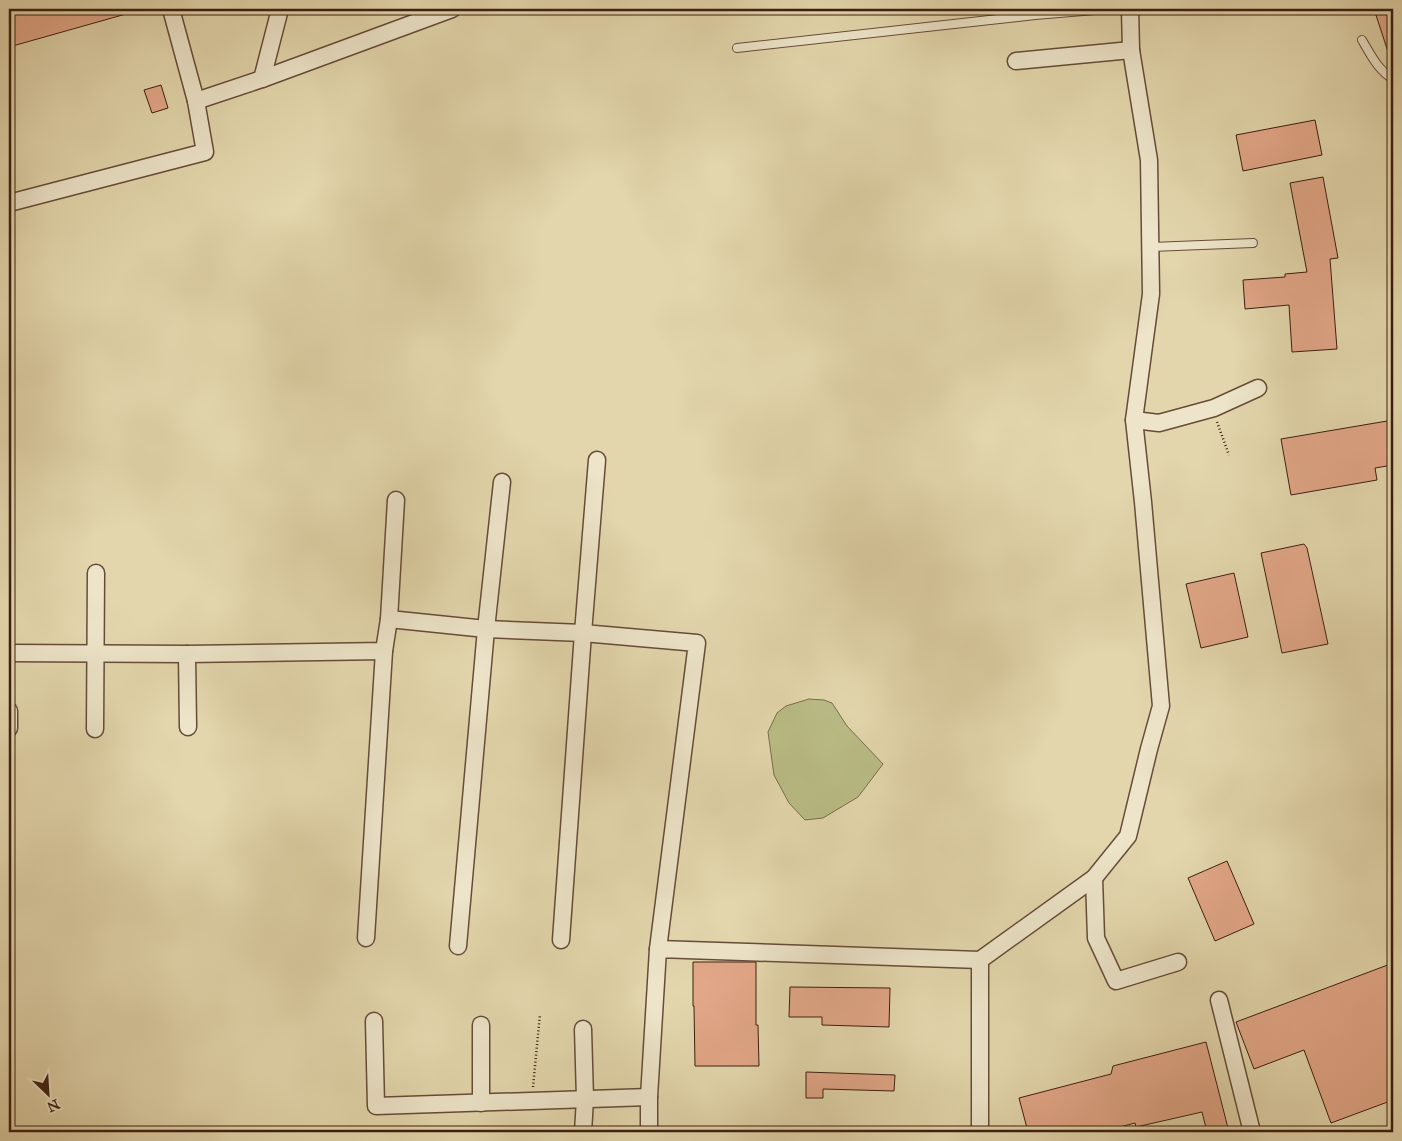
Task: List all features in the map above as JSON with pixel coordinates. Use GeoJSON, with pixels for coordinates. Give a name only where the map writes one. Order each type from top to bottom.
{"type":"FeatureCollection","features":[{"type":"Feature","properties":{"kind":"street"},"geometry":{"type":"LineString","coordinates":[[9,203],[205,152],[196,102],[171,9]]}},
{"type":"Feature","properties":{"kind":"street"},"geometry":{"type":"LineString","coordinates":[[262,79],[280,9]]}},
{"type":"Feature","properties":{"kind":"street"},"geometry":{"type":"LineString","coordinates":[[196,102],[452,9]]}},
{"type":"Feature","properties":{"kind":"street"},"geometry":{"type":"LineString","coordinates":[[658,949],[980,960],[1094,878],[1128,836],[1160,706],[1143,502],[1134,420],[1152,294],[1149,160],[1131,50],[1130,9]]}},
{"type":"Feature","properties":{"kind":"street"},"geometry":{"type":"LineString","coordinates":[[1016,61],[1131,50]]}},
{"type":"Feature","properties":{"kind":"street"},"geometry":{"type":"LineString","coordinates":[[1134,420],[1159,423],[1212,409],[1258,388]]}},
{"type":"Feature","properties":{"kind":"street"},"geometry":{"type":"LineString","coordinates":[[560,940],[597,460]]}},
{"type":"Feature","properties":{"kind":"street"},"geometry":{"type":"LineString","coordinates":[[458,946],[486,629],[502,482]]}},
{"type":"Feature","properties":{"kind":"street"},"geometry":{"type":"LineString","coordinates":[[366,938],[384,651],[389,619],[396,500]]}},
{"type":"Feature","properties":{"kind":"street"},"geometry":{"type":"LineString","coordinates":[[95,729],[96,573]]}},
{"type":"Feature","properties":{"kind":"street"},"geometry":{"type":"LineString","coordinates":[[389,619],[486,629],[583,633],[697,643],[658,949],[649,1098],[649,1132]]}},
{"type":"Feature","properties":{"kind":"street"},"geometry":{"type":"LineString","coordinates":[[9,653],[187,654],[384,651]]}},
{"type":"Feature","properties":{"kind":"street"},"geometry":{"type":"LineString","coordinates":[[187,654],[188,727]]}},
{"type":"Feature","properties":{"kind":"street"},"geometry":{"type":"LineString","coordinates":[[9,711],[9,728]]}},
{"type":"Feature","properties":{"kind":"street"},"geometry":{"type":"LineString","coordinates":[[1094,878],[1096,938],[1116,981],[1178,962]]}},
{"type":"Feature","properties":{"kind":"street"},"geometry":{"type":"LineString","coordinates":[[980,960],[980,1132]]}},
{"type":"Feature","properties":{"kind":"street"},"geometry":{"type":"LineString","coordinates":[[1219,1000],[1252,1132]]}},
{"type":"Feature","properties":{"kind":"street"},"geometry":{"type":"LineString","coordinates":[[374,1021],[376,1106],[649,1098]]}},
{"type":"Feature","properties":{"kind":"street"},"geometry":{"type":"LineString","coordinates":[[481,1025],[481,1103]]}},
{"type":"Feature","properties":{"kind":"street"},"geometry":{"type":"LineString","coordinates":[[583,1132],[585,1099],[584,1029]]}},
{"type":"Feature","properties":{"kind":"lane"},"geometry":{"type":"LineString","coordinates":[[737,48],[1034,15],[1107,9]]}},
{"type":"Feature","properties":{"kind":"lane"},"geometry":{"type":"LineString","coordinates":[[1362,40],[1379,68],[1393,79]]}},
{"type":"Feature","properties":{"kind":"lane"},"geometry":{"type":"LineString","coordinates":[[1151,247],[1253,243]]}},
{"type":"Feature","properties":{"kind":"path"},"geometry":{"type":"LineString","coordinates":[[1212,409],[1229,456]]}},
{"type":"Feature","properties":{"kind":"path"},"geometry":{"type":"LineString","coordinates":[[532,1101],[540,1014]]}},
{"type":"Feature","properties":{"kind":"green space"},"geometry":{"type":"Polygon","coordinates":[[[809,699],[824,700],[832,703],[847,726],[883,764],[858,797],[823,818],[805,820],[789,803],[774,775],[768,732],[777,713],[786,706],[809,699]]]}},
{"type":"Feature","properties":{"kind":"building"},"geometry":{"type":"Polygon","coordinates":[[[9,9],[132,9],[133,12],[9,47],[9,9]]]}},
{"type":"Feature","properties":{"kind":"building"},"geometry":{"type":"Polygon","coordinates":[[[1374,9],[1393,9],[1393,61],[1391,61],[1374,9]]]}},
{"type":"Feature","properties":{"kind":"building"},"geometry":{"type":"Polygon","coordinates":[[[161,85],[168,108],[152,113],[144,90],[161,85]]]}},
{"type":"Feature","properties":{"kind":"building"},"geometry":{"type":"Polygon","coordinates":[[[1315,120],[1322,155],[1243,171],[1236,135],[1315,120]]]}},
{"type":"Feature","properties":{"kind":"building"},"geometry":{"type":"Polygon","coordinates":[[[1323,177],[1338,258],[1330,259],[1337,349],[1292,352],[1289,305],[1245,309],[1243,280],[1285,277],[1285,274],[1307,272],[1290,183],[1323,177]]]}},
{"type":"Feature","properties":{"kind":"building"},"geometry":{"type":"Polygon","coordinates":[[[1393,420],[1393,465],[1375,468],[1377,480],[1291,495],[1281,439],[1393,420]]]}},
{"type":"Feature","properties":{"kind":"building"},"geometry":{"type":"Polygon","coordinates":[[[1304,544],[1307,548],[1328,644],[1282,653],[1261,553],[1304,544]]]}},
{"type":"Feature","properties":{"kind":"building"},"geometry":{"type":"Polygon","coordinates":[[[1234,573],[1248,637],[1201,648],[1186,584],[1234,573]]]}},
{"type":"Feature","properties":{"kind":"building"},"geometry":{"type":"Polygon","coordinates":[[[1227,861],[1254,924],[1215,941],[1188,878],[1227,861]]]}},
{"type":"Feature","properties":{"kind":"building"},"geometry":{"type":"Polygon","coordinates":[[[693,962],[756,962],[756,1025],[758,1025],[759,1066],[695,1066],[693,962]]]}},
{"type":"Feature","properties":{"kind":"building"},"geometry":{"type":"Polygon","coordinates":[[[1393,963],[1393,1100],[1331,1123],[1304,1050],[1254,1069],[1236,1022],[1393,963]]]}},
{"type":"Feature","properties":{"kind":"building"},"geometry":{"type":"Polygon","coordinates":[[[790,987],[890,988],[889,1027],[822,1025],[822,1017],[789,1017],[790,987]]]}},
{"type":"Feature","properties":{"kind":"building"},"geometry":{"type":"Polygon","coordinates":[[[1206,1042],[1229,1132],[1207,1132],[1202,1112],[1136,1127],[1135,1123],[1101,1132],[1028,1132],[1019,1098],[1111,1074],[1113,1066],[1206,1042]]]}},
{"type":"Feature","properties":{"kind":"building"},"geometry":{"type":"Polygon","coordinates":[[[806,1072],[895,1075],[894,1091],[823,1089],[823,1098],[806,1098],[806,1072]]]}}]}
